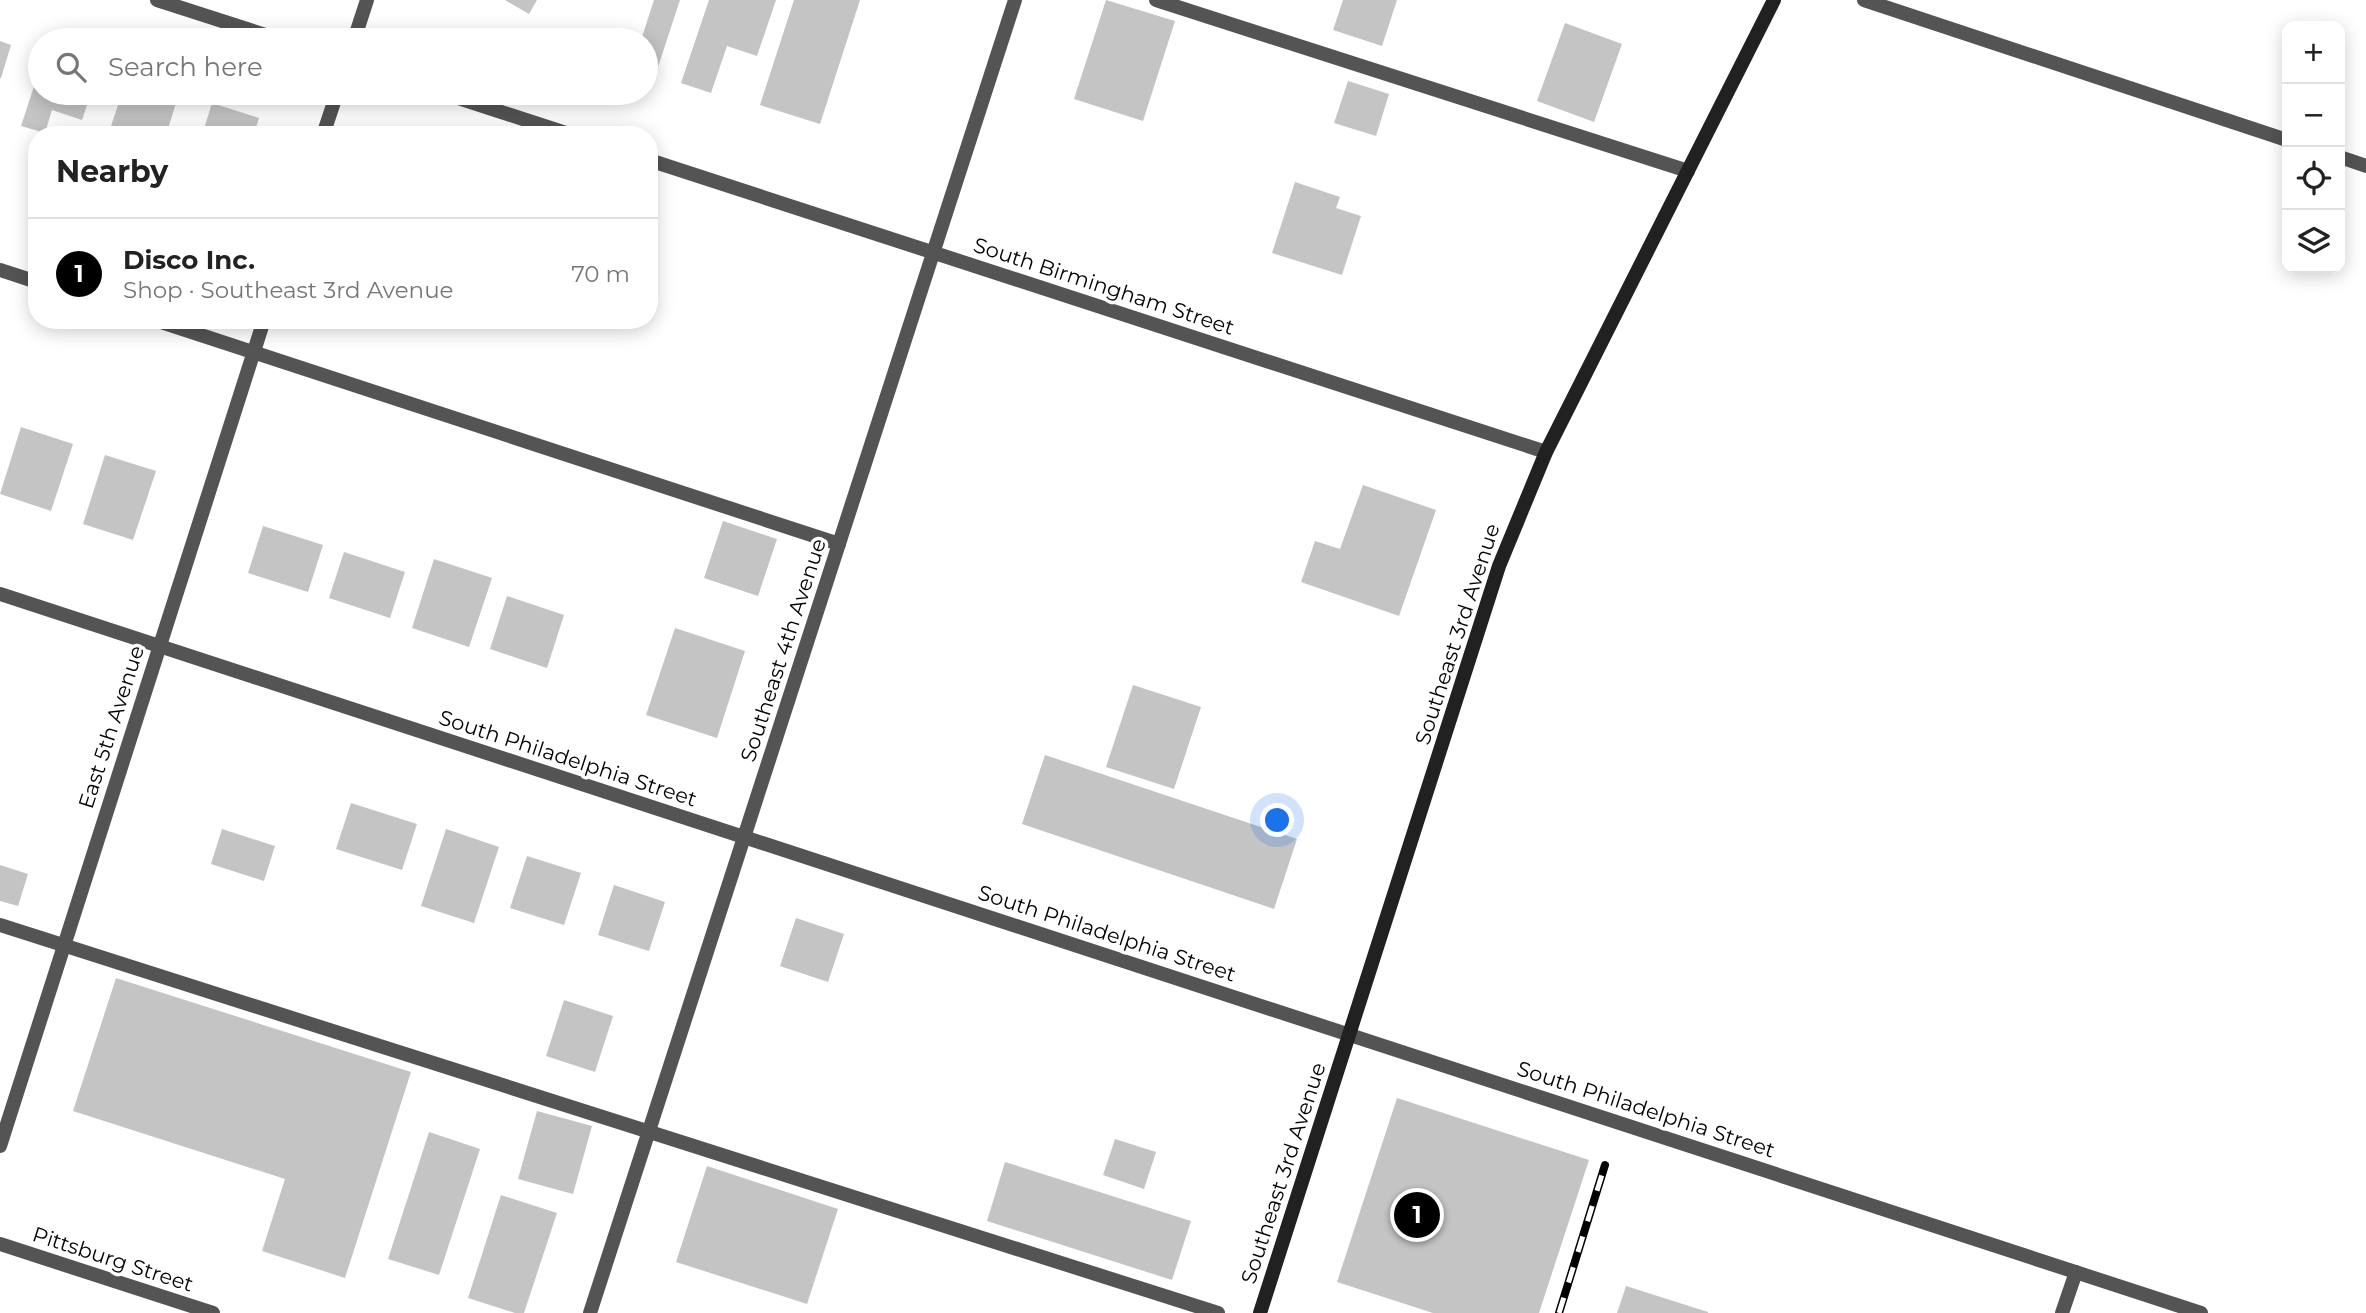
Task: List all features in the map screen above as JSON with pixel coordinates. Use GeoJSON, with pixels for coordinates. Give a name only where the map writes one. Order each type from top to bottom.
{"type":"FeatureCollection","features":[{"type":"Feature","properties":{"kind":"main road","name":"Southeast 3rd Avenue"},"geometry":{"type":"LineString","coordinates":[[1260,1313],[1499,566],[1546,452],[1774,0]]}},
{"type":"Feature","properties":{"kind":"street"},"geometry":{"type":"LineString","coordinates":[[157,0],[244,28]]}},
{"type":"Feature","properties":{"kind":"street"},"geometry":{"type":"LineString","coordinates":[[358,28],[367,0]]}},
{"type":"Feature","properties":{"kind":"street","name":"Southeast 4th Avenue"},"geometry":{"type":"LineString","coordinates":[[590,1313],[1015,0]]}},
{"type":"Feature","properties":{"kind":"street"},"geometry":{"type":"LineString","coordinates":[[1156,0],[1688,171]]}},
{"type":"Feature","properties":{"kind":"street"},"geometry":{"type":"LineString","coordinates":[[1864,0],[2282,138]]}},
{"type":"Feature","properties":{"kind":"street"},"geometry":{"type":"LineString","coordinates":[[326,126],[333,105]]}},
{"type":"Feature","properties":{"kind":"street"},"geometry":{"type":"LineString","coordinates":[[480,105],[544,126]]}},
{"type":"Feature","properties":{"kind":"street"},"geometry":{"type":"LineString","coordinates":[[2345,159],[2366,166]]}},
{"type":"Feature","properties":{"kind":"street","name":"South Birmingham Street"},"geometry":{"type":"LineString","coordinates":[[658,163],[1546,452]]}},
{"type":"Feature","properties":{"kind":"street"},"geometry":{"type":"LineString","coordinates":[[0,270],[28,279]]}},
{"type":"Feature","properties":{"kind":"street"},"geometry":{"type":"LineString","coordinates":[[183,329],[839,544]]}},
{"type":"Feature","properties":{"kind":"street","name":"East 5th Avenue"},"geometry":{"type":"LineString","coordinates":[[0,1146],[261,329]]}},
{"type":"Feature","properties":{"kind":"street","name":"South Philadelphia Street"},"geometry":{"type":"LineString","coordinates":[[0,594],[160,644],[744,838],[2201,1313]]}},
{"type":"Feature","properties":{"kind":"street"},"geometry":{"type":"LineString","coordinates":[[0,925],[650,1129],[1218,1313]]}},
{"type":"Feature","properties":{"kind":"street","name":"Pittsburg Street"},"geometry":{"type":"LineString","coordinates":[[0,1244],[212,1313]]}},
{"type":"Feature","properties":{"kind":"street"},"geometry":{"type":"LineString","coordinates":[[2062,1313],[2076,1272]]}},
{"type":"Feature","properties":{"kind":"building"},"geometry":{"type":"Polygon","coordinates":[[[505,0],[537,0],[529,14],[505,0]]]}},
{"type":"Feature","properties":{"kind":"building"},"geometry":{"type":"Polygon","coordinates":[[[654,0],[680,0],[658,67],[658,28],[645,28],[654,0]]]}},
{"type":"Feature","properties":{"kind":"building"},"geometry":{"type":"Polygon","coordinates":[[[709,0],[776,0],[757,56],[727,46],[711,93],[681,83],[709,0]]]}},
{"type":"Feature","properties":{"kind":"building"},"geometry":{"type":"Polygon","coordinates":[[[794,0],[860,0],[820,124],[760,105],[794,0]]]}},
{"type":"Feature","properties":{"kind":"building"},"geometry":{"type":"Polygon","coordinates":[[[1106,0],[1175,21],[1143,121],[1074,99],[1106,0]]]}},
{"type":"Feature","properties":{"kind":"building"},"geometry":{"type":"Polygon","coordinates":[[[1343,0],[1397,0],[1382,46],[1333,30],[1343,0]]]}},
{"type":"Feature","properties":{"kind":"building"},"geometry":{"type":"Polygon","coordinates":[[[1565,23],[1622,44],[1594,122],[1537,101],[1565,23]]]}},
{"type":"Feature","properties":{"kind":"building"},"geometry":{"type":"Polygon","coordinates":[[[0,41],[11,45],[1,78],[0,78],[0,41]]]}},
{"type":"Feature","properties":{"kind":"building"},"geometry":{"type":"Polygon","coordinates":[[[1348,81],[1389,94],[1376,136],[1334,123],[1348,81]]]}},
{"type":"Feature","properties":{"kind":"building"},"geometry":{"type":"Polygon","coordinates":[[[28,105],[87,105],[82,120],[52,110],[47,126],[21,126],[28,105]]]}},
{"type":"Feature","properties":{"kind":"building"},"geometry":{"type":"Polygon","coordinates":[[[118,105],[175,105],[169,126],[111,126],[118,105]]]}},
{"type":"Feature","properties":{"kind":"building"},"geometry":{"type":"Polygon","coordinates":[[[211,105],[259,118],[257,126],[205,126],[211,105]]]}},
{"type":"Feature","properties":{"kind":"building"},"geometry":{"type":"Polygon","coordinates":[[[1295,182],[1340,197],[1336,208],[1361,216],[1342,275],[1272,253],[1295,182]]]}},
{"type":"Feature","properties":{"kind":"building"},"geometry":{"type":"Polygon","coordinates":[[[21,427],[73,444],[51,511],[0,494],[21,427]]]}},
{"type":"Feature","properties":{"kind":"building"},"geometry":{"type":"Polygon","coordinates":[[[105,455],[156,471],[133,540],[83,524],[105,455]]]}},
{"type":"Feature","properties":{"kind":"building"},"geometry":{"type":"Polygon","coordinates":[[[1363,485],[1436,510],[1399,616],[1301,582],[1315,541],[1340,549],[1363,485]]]}},
{"type":"Feature","properties":{"kind":"building"},"geometry":{"type":"Polygon","coordinates":[[[723,521],[777,539],[758,596],[704,578],[723,521]]]}},
{"type":"Feature","properties":{"kind":"building"},"geometry":{"type":"Polygon","coordinates":[[[263,526],[323,545],[308,592],[248,573],[263,526]]]}},
{"type":"Feature","properties":{"kind":"building"},"geometry":{"type":"Polygon","coordinates":[[[344,552],[405,572],[390,618],[329,598],[344,552]]]}},
{"type":"Feature","properties":{"kind":"building"},"geometry":{"type":"Polygon","coordinates":[[[434,559],[492,578],[469,647],[412,628],[434,559]]]}},
{"type":"Feature","properties":{"kind":"building"},"geometry":{"type":"Polygon","coordinates":[[[507,596],[564,615],[547,668],[490,649],[507,596]]]}},
{"type":"Feature","properties":{"kind":"building"},"geometry":{"type":"Polygon","coordinates":[[[675,628],[745,651],[717,738],[646,715],[675,628]]]}},
{"type":"Feature","properties":{"kind":"building"},"geometry":{"type":"Polygon","coordinates":[[[1133,685],[1201,707],[1174,789],[1106,767],[1133,685]]]}},
{"type":"Feature","properties":{"kind":"building"},"geometry":{"type":"Polygon","coordinates":[[[1045,755],[1297,839],[1274,909],[1022,824],[1045,755]]]}},
{"type":"Feature","properties":{"kind":"building"},"geometry":{"type":"Polygon","coordinates":[[[351,803],[417,824],[402,870],[336,849],[351,803]]]}},
{"type":"Feature","properties":{"kind":"building"},"geometry":{"type":"Polygon","coordinates":[[[222,829],[275,846],[264,881],[211,864],[222,829]]]}},
{"type":"Feature","properties":{"kind":"building"},"geometry":{"type":"Polygon","coordinates":[[[446,829],[499,847],[474,923],[421,906],[446,829]]]}},
{"type":"Feature","properties":{"kind":"building"},"geometry":{"type":"Polygon","coordinates":[[[527,856],[581,873],[564,925],[510,908],[527,856]]]}},
{"type":"Feature","properties":{"kind":"building"},"geometry":{"type":"Polygon","coordinates":[[[0,865],[28,874],[18,906],[0,901],[0,865]]]}},
{"type":"Feature","properties":{"kind":"building"},"geometry":{"type":"Polygon","coordinates":[[[614,885],[665,902],[649,951],[598,935],[614,885]]]}},
{"type":"Feature","properties":{"kind":"building"},"geometry":{"type":"Polygon","coordinates":[[[796,918],[844,934],[828,982],[780,966],[796,918]]]}},
{"type":"Feature","properties":{"kind":"building"},"geometry":{"type":"Polygon","coordinates":[[[116,978],[411,1072],[345,1278],[262,1251],[285,1179],[73,1111],[116,978]]]}},
{"type":"Feature","properties":{"kind":"building"},"geometry":{"type":"Polygon","coordinates":[[[564,1000],[613,1016],[595,1072],[546,1056],[564,1000]]]}},
{"type":"Feature","properties":{"kind":"building"},"geometry":{"type":"Polygon","coordinates":[[[1397,1098],[1589,1160],[1539,1313],[1433,1313],[1337,1282],[1397,1098]]]}},
{"type":"Feature","properties":{"kind":"building"},"geometry":{"type":"Polygon","coordinates":[[[537,1111],[592,1126],[573,1194],[518,1179],[537,1111]]]}},
{"type":"Feature","properties":{"kind":"building"},"geometry":{"type":"Polygon","coordinates":[[[429,1132],[480,1149],[439,1275],[388,1259],[429,1132]]]}},
{"type":"Feature","properties":{"kind":"building"},"geometry":{"type":"Polygon","coordinates":[[[1115,1139],[1156,1152],[1144,1189],[1103,1175],[1115,1139]]]}},
{"type":"Feature","properties":{"kind":"building"},"geometry":{"type":"Polygon","coordinates":[[[1005,1162],[1191,1221],[1172,1280],[987,1221],[1005,1162]]]}},
{"type":"Feature","properties":{"kind":"building"},"geometry":{"type":"Polygon","coordinates":[[[707,1166],[838,1209],[807,1304],[676,1262],[707,1166]]]}},
{"type":"Feature","properties":{"kind":"building"},"geometry":{"type":"Polygon","coordinates":[[[501,1195],[557,1213],[524,1313],[515,1313],[468,1298],[501,1195]]]}},
{"type":"Feature","properties":{"kind":"building"},"geometry":{"type":"Polygon","coordinates":[[[1626,1286],[1708,1312],[1708,1313],[1617,1313],[1626,1286]]]}},
{"type":"Feature","properties":{"kind":"railway"},"geometry":{"type":"LineString","coordinates":[[1559,1313],[1605,1165]]}},
{"type":"Feature","properties":{"kind":"place","name":"Disco Inc."},"geometry":{"type":"Point","coordinates":[1417,1215]}}]}
